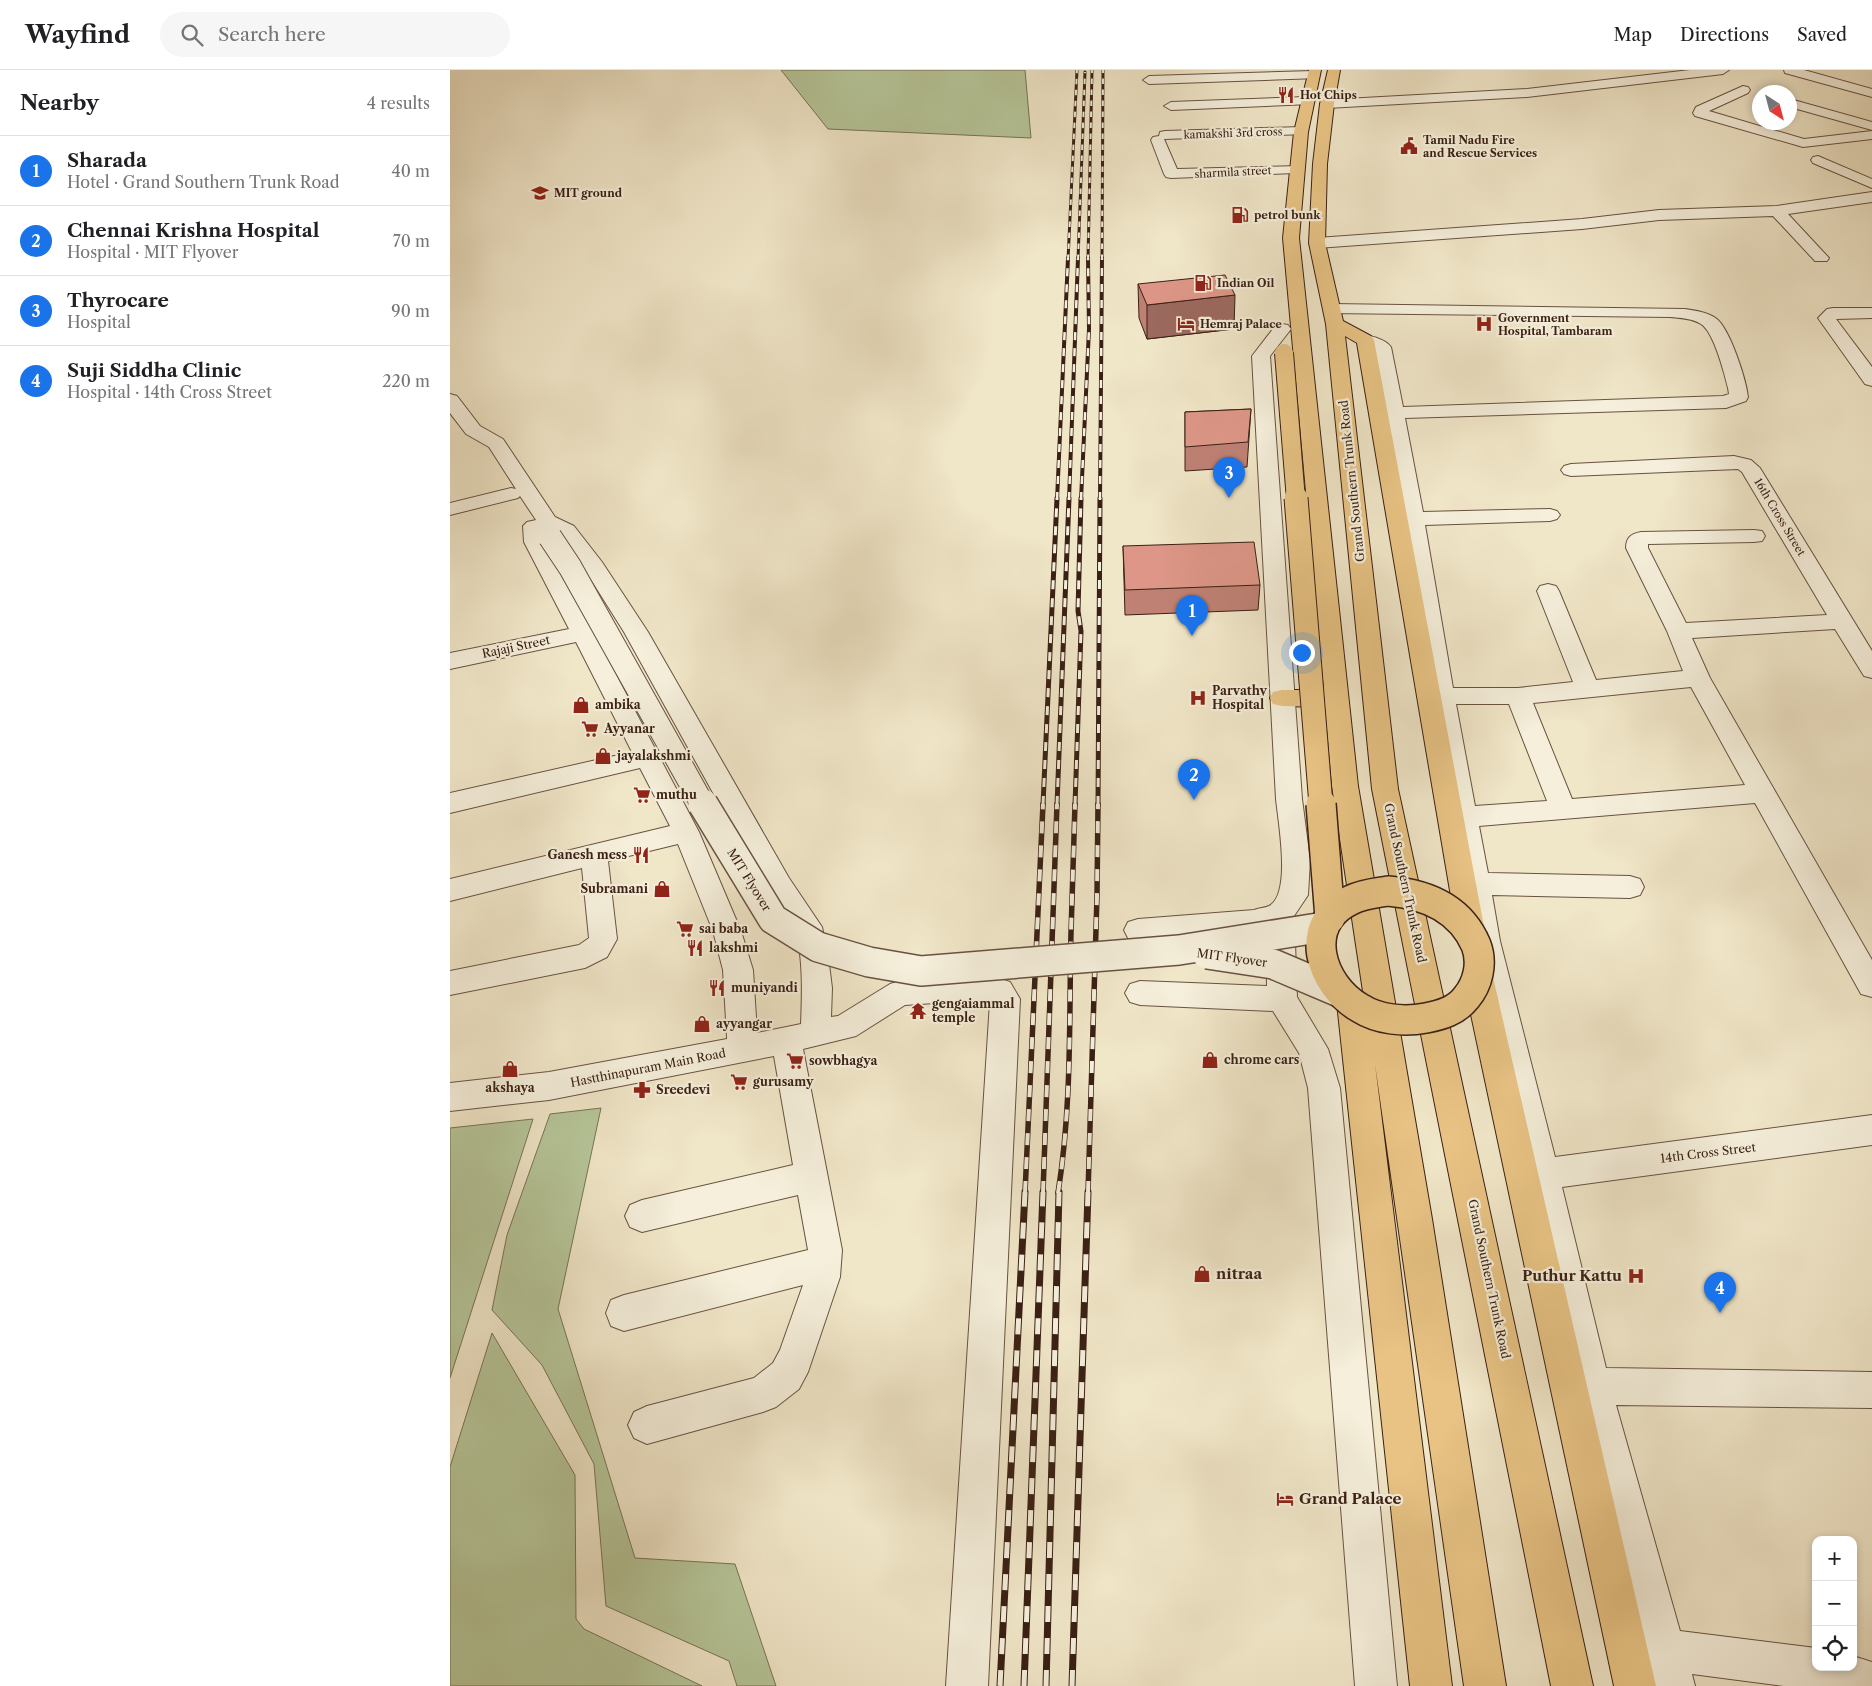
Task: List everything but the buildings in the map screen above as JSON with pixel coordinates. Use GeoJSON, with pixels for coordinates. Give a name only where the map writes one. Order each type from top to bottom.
{"type":"FeatureCollection","features":[{"type":"Feature","properties":{"kind":"main road","name":"Grand Southern Trunk Road"},"geometry":{"type":"LineString","coordinates":[[1334,70],[1327,104],[1320,164],[1317,243],[1334,317],[1385,788],[1572,1686]]}},
{"type":"Feature","properties":{"kind":"main road"},"geometry":{"type":"LineString","coordinates":[[1314,73],[1306,101],[1296,169],[1292,238],[1291,324],[1345,786],[1415,1219],[1485,1686]]}},
{"type":"Feature","properties":{"kind":"main road"},"geometry":{"type":"LineString","coordinates":[[1334,317],[1365,345],[1470,932]]}},
{"type":"Feature","properties":{"kind":"main road"},"geometry":{"type":"LineString","coordinates":[[1291,324],[1284,353],[1327,922],[1320,943],[1321,960],[1327,977],[1345,998],[1376,1016],[1402,1021],[1428,1019],[1452,1010],[1469,996],[1478,978],[1480,962],[1478,947],[1470,932],[1456,915],[1436,902],[1413,893],[1388,891],[1365,894],[1345,903],[1327,922]]}},
{"type":"Feature","properties":{"kind":"main road"},"geometry":{"type":"LineString","coordinates":[[1282,698],[1336,698]]}},
{"type":"Feature","properties":{"kind":"main road"},"geometry":{"type":"LineString","coordinates":[[1478,978],[1635,1686]]}},
{"type":"Feature","properties":{"kind":"main road"},"geometry":{"type":"LineString","coordinates":[[1345,998],[1431,1686]]}},
{"type":"Feature","properties":{"kind":"street"},"geometry":{"type":"LineString","coordinates":[[1327,104],[1528,93],[1723,70]]}},
{"type":"Feature","properties":{"kind":"street"},"geometry":{"type":"LineString","coordinates":[[1790,70],[1872,94]]}},
{"type":"Feature","properties":{"kind":"street"},"geometry":{"type":"LineString","coordinates":[[1149,80],[1314,73]]}},
{"type":"Feature","properties":{"kind":"street"},"geometry":{"type":"LineString","coordinates":[[1686,75],[1752,93]]}},
{"type":"Feature","properties":{"kind":"street"},"geometry":{"type":"LineString","coordinates":[[1743,90],[1701,110],[1700,113],[1803,143],[1872,135]]}},
{"type":"Feature","properties":{"kind":"street"},"geometry":{"type":"LineString","coordinates":[[1171,106],[1306,101]]}},
{"type":"Feature","properties":{"kind":"street"},"geometry":{"type":"LineString","coordinates":[[1797,105],[1872,126]]}},
{"type":"Feature","properties":{"kind":"street","name":"kamakshi 3rd cross"},"geometry":{"type":"LineString","coordinates":[[1171,174],[1162,138],[1301,131]]}},
{"type":"Feature","properties":{"kind":"street"},"geometry":{"type":"LineString","coordinates":[[1838,156],[1818,160],[1868,180]]}},
{"type":"Feature","properties":{"kind":"street","name":"sharmila street"},"geometry":{"type":"LineString","coordinates":[[1171,174],[1296,169]]}},
{"type":"Feature","properties":{"kind":"street"},"geometry":{"type":"LineString","coordinates":[[1317,243],[1582,224],[1659,214],[1777,211],[1872,197]]}},
{"type":"Feature","properties":{"kind":"street"},"geometry":{"type":"LineString","coordinates":[[1777,211],[1821,258]]}},
{"type":"Feature","properties":{"kind":"street"},"geometry":{"type":"LineString","coordinates":[[1334,317],[1660,312],[1690,314],[1705,319],[1718,329],[1739,397],[1726,402],[1395,413]]}},
{"type":"Feature","properties":{"kind":"street"},"geometry":{"type":"LineString","coordinates":[[1872,313],[1838,313],[1829,315],[1827,318],[1872,380]]}},
{"type":"Feature","properties":{"kind":"street"},"geometry":{"type":"LineString","coordinates":[[1291,324],[1261,356],[1268,608],[1282,698],[1289,799],[1296,860],[1294,895],[1280,914],[1282,1000],[1313,1049],[1324,1088],[1376,1686]]}},
{"type":"Feature","properties":{"kind":"street"},"geometry":{"type":"LineString","coordinates":[[1365,345],[1382,347],[1414,519],[1442,696],[1486,941],[1592,1386],[1669,1668],[1832,1670],[1872,1683]]}},
{"type":"Feature","properties":{"kind":"street"},"geometry":{"type":"LineString","coordinates":[[1853,354],[1872,354]]}},
{"type":"Feature","properties":{"kind":"street"},"geometry":{"type":"LineString","coordinates":[[453,409],[473,430],[496,443],[544,529]]}},
{"type":"Feature","properties":{"kind":"street"},"geometry":{"type":"LineString","coordinates":[[473,430],[476,447],[511,494],[544,529],[567,530],[594,567],[636,632],[779,886],[808,927],[814,956],[817,988],[812,1176],[825,1250],[823,1277],[795,1359],[786,1376],[763,1394],[648,1425]]}},
{"type":"Feature","properties":{"kind":"street","name":"16th Cross Street"},"geometry":{"type":"LineString","coordinates":[[1571,470],[1734,462],[1744,464],[1750,468],[1788,529],[1841,621],[1872,670]]}},
{"type":"Feature","properties":{"kind":"street"},"geometry":{"type":"LineString","coordinates":[[450,509],[511,494]]}},
{"type":"Feature","properties":{"kind":"street"},"geometry":{"type":"LineString","coordinates":[[1414,519],[1550,514]]}},
{"type":"Feature","properties":{"kind":"street"},"geometry":{"type":"LineString","coordinates":[[544,529],[535,542],[686,832],[728,931],[738,970],[742,1036],[741,1050]]}},
{"type":"Feature","properties":{"kind":"street","name":"MIT Flyover"},"geometry":{"type":"LineString","coordinates":[[544,529],[570,567],[718,831],[773,919],[818,947],[869,962],[921,971],[1179,950],[1327,922]]}},
{"type":"Feature","properties":{"kind":"street"},"geometry":{"type":"LineString","coordinates":[[1754,536],[1641,538],[1637,541],[1637,548],[1678,631],[1698,678],[1872,985]]}},
{"type":"Feature","properties":{"kind":"street"},"geometry":{"type":"LineString","coordinates":[[1548,591],[1588,689]]}},
{"type":"Feature","properties":{"kind":"street"},"geometry":{"type":"LineString","coordinates":[[1678,631],[1841,621]]}},
{"type":"Feature","properties":{"kind":"street","name":"Rajaji Street"},"geometry":{"type":"LineString","coordinates":[[450,661],[583,633]]}},
{"type":"Feature","properties":{"kind":"street"},"geometry":{"type":"LineString","coordinates":[[1442,696],[1518,696],[1698,678]]}},
{"type":"Feature","properties":{"kind":"street"},"geometry":{"type":"LineString","coordinates":[[1518,696],[1563,809]]}},
{"type":"Feature","properties":{"kind":"street"},"geometry":{"type":"LineString","coordinates":[[450,803],[647,758]]}},
{"type":"Feature","properties":{"kind":"street"},"geometry":{"type":"LineString","coordinates":[[1464,817],[1763,793]]}},
{"type":"Feature","properties":{"kind":"street"},"geometry":{"type":"LineString","coordinates":[[450,891],[686,832]]}},
{"type":"Feature","properties":{"kind":"street"},"geometry":{"type":"LineString","coordinates":[[450,983],[585,956],[597,949],[603,939],[594,854]]}},
{"type":"Feature","properties":{"kind":"street"},"geometry":{"type":"LineString","coordinates":[[1476,884],[1630,887]]}},
{"type":"Feature","properties":{"kind":"street"},"geometry":{"type":"LineString","coordinates":[[1138,930],[1254,921],[1280,914]]}},
{"type":"Feature","properties":{"kind":"street","name":"MIT Flyover"},"geometry":{"type":"LineString","coordinates":[[1179,950],[1273,964],[1345,998]]}},
{"type":"Feature","properties":{"kind":"street","name":"Hastthinapuram Main Road"},"geometry":{"type":"LineString","coordinates":[[450,1097],[549,1086],[816,1034],[900,993],[979,988],[1000,991],[1005,999],[967,1686]]}},
{"type":"Feature","properties":{"kind":"street"},"geometry":{"type":"LineString","coordinates":[[1140,993],[1282,1000]]}},
{"type":"Feature","properties":{"kind":"street","name":"14th Cross Street"},"geometry":{"type":"LineString","coordinates":[[1543,1174],[1872,1130]]}},
{"type":"Feature","properties":{"kind":"street"},"geometry":{"type":"LineString","coordinates":[[642,1216],[812,1176]]}},
{"type":"Feature","properties":{"kind":"street"},"geometry":{"type":"LineString","coordinates":[[624,1313],[824,1263]]}},
{"type":"Feature","properties":{"kind":"street"},"geometry":{"type":"LineString","coordinates":[[1592,1386],[1872,1390]]}},
{"type":"Feature","properties":{"kind":"green space"},"geometry":{"type":"Polygon","coordinates":[[[781,70],[1025,70],[1031,138],[828,129],[781,70]]]}},
{"type":"Feature","properties":{"kind":"green space"},"geometry":{"type":"Polygon","coordinates":[[[601,1108],[558,1309],[635,1558],[735,1564],[776,1686],[737,1686],[729,1661],[606,1606],[594,1464],[542,1365],[492,1310],[507,1235],[550,1114],[601,1108]]]}},
{"type":"Feature","properties":{"kind":"green space"},"geometry":{"type":"Polygon","coordinates":[[[533,1119],[450,1378],[450,1128],[533,1119]]]}},
{"type":"Feature","properties":{"kind":"green space"},"geometry":{"type":"Polygon","coordinates":[[[492,1333],[575,1475],[576,1619],[584,1629],[702,1686],[450,1686],[450,1467],[492,1333]]]}},
{"type":"Feature","properties":{"kind":"railway"},"geometry":{"type":"LineString","coordinates":[[1068,260],[1077,70]]}},
{"type":"Feature","properties":{"kind":"railway"},"geometry":{"type":"LineString","coordinates":[[1088,259],[1092,70]]}},
{"type":"Feature","properties":{"kind":"railway"},"geometry":{"type":"LineString","coordinates":[[1102,260],[1103,70]]}},
{"type":"Feature","properties":{"kind":"railway"},"geometry":{"type":"LineString","coordinates":[[1078,260],[1085,72]]}},
{"type":"Feature","properties":{"kind":"railway"},"geometry":{"type":"LineString","coordinates":[[1057,500],[1068,258]]}},
{"type":"Feature","properties":{"kind":"railway"},"geometry":{"type":"LineString","coordinates":[[1069,500],[1078,258]]}},
{"type":"Feature","properties":{"kind":"railway"},"geometry":{"type":"LineString","coordinates":[[1100,500],[1102,258]]}},
{"type":"Feature","properties":{"kind":"railway"},"geometry":{"type":"LineString","coordinates":[[1081,500],[1089,329],[1088,259]]}},
{"type":"Feature","properties":{"kind":"railway"},"geometry":{"type":"LineString","coordinates":[[1043,805],[1057,498]]}},
{"type":"Feature","properties":{"kind":"railway"},"geometry":{"type":"LineString","coordinates":[[1057,805],[1069,498]]}},
{"type":"Feature","properties":{"kind":"railway"},"geometry":{"type":"LineString","coordinates":[[1075,805],[1081,631],[1078,611],[1081,498]]}},
{"type":"Feature","properties":{"kind":"railway"},"geometry":{"type":"LineString","coordinates":[[1098,805],[1100,498]]}},
{"type":"Feature","properties":{"kind":"railway"},"geometry":{"type":"LineString","coordinates":[[1025,1193],[1043,804]]}},
{"type":"Feature","properties":{"kind":"railway"},"geometry":{"type":"LineString","coordinates":[[1043,1193],[1057,804]]}},
{"type":"Feature","properties":{"kind":"railway"},"geometry":{"type":"LineString","coordinates":[[1058,1193],[1068,1095],[1075,804]]}},
{"type":"Feature","properties":{"kind":"railway"},"geometry":{"type":"LineString","coordinates":[[1088,1193],[1098,804]]}},
{"type":"Feature","properties":{"kind":"railway"},"geometry":{"type":"LineString","coordinates":[[1000,1686],[1025,1192]]}},
{"type":"Feature","properties":{"kind":"railway"},"geometry":{"type":"LineString","coordinates":[[1024,1686],[1043,1192]]}},
{"type":"Feature","properties":{"kind":"railway"},"geometry":{"type":"LineString","coordinates":[[1046,1686],[1059,1192]]}},
{"type":"Feature","properties":{"kind":"railway"},"geometry":{"type":"LineString","coordinates":[[1072,1686],[1088,1192]]}},
{"type":"Feature","properties":{"kind":"place","name":"Hot Chips"},"geometry":{"type":"Point","coordinates":[1286,95]}},
{"type":"Feature","properties":{"kind":"place","name":"Tamil Nadu Fire and Rescue Services"},"geometry":{"type":"Point","coordinates":[1409,146]}},
{"type":"Feature","properties":{"kind":"place","name":"MIT ground"},"geometry":{"type":"Point","coordinates":[540,193]}},
{"type":"Feature","properties":{"kind":"place","name":"petrol bunk"},"geometry":{"type":"Point","coordinates":[1240,215]}},
{"type":"Feature","properties":{"kind":"place","name":"Indian Oil"},"geometry":{"type":"Point","coordinates":[1203,283]}},
{"type":"Feature","properties":{"kind":"place","name":"Hemraj Palace"},"geometry":{"type":"Point","coordinates":[1186,324]}},
{"type":"Feature","properties":{"kind":"place","name":"Government Hospital, Tambaram"},"geometry":{"type":"Point","coordinates":[1484,324]}},
{"type":"Feature","properties":{"kind":"place","name":"Thyrocare"},"geometry":{"type":"Point","coordinates":[1229,498]}},
{"type":"Feature","properties":{"kind":"place","name":"Sharada"},"geometry":{"type":"Point","coordinates":[1192,636]}},
{"type":"Feature","properties":{"kind":"place","name":"Parvathy Hospital"},"geometry":{"type":"Point","coordinates":[1198,698]}},
{"type":"Feature","properties":{"kind":"place","name":"ambika"},"geometry":{"type":"Point","coordinates":[581,705]}},
{"type":"Feature","properties":{"kind":"place","name":"Ayyanar"},"geometry":{"type":"Point","coordinates":[590,729]}},
{"type":"Feature","properties":{"kind":"place","name":"jayalakshmi"},"geometry":{"type":"Point","coordinates":[603,756]}},
{"type":"Feature","properties":{"kind":"place","name":"muthu"},"geometry":{"type":"Point","coordinates":[642,795]}},
{"type":"Feature","properties":{"kind":"place","name":"Chennai Krishna Hospital"},"geometry":{"type":"Point","coordinates":[1194,800]}},
{"type":"Feature","properties":{"kind":"place","name":"Ganesh mess"},"geometry":{"type":"Point","coordinates":[641,855]}},
{"type":"Feature","properties":{"kind":"place","name":"Subramani"},"geometry":{"type":"Point","coordinates":[662,889]}},
{"type":"Feature","properties":{"kind":"place","name":"sai baba"},"geometry":{"type":"Point","coordinates":[685,929]}},
{"type":"Feature","properties":{"kind":"place","name":"lakshmi"},"geometry":{"type":"Point","coordinates":[695,948]}},
{"type":"Feature","properties":{"kind":"place","name":"muniyandi"},"geometry":{"type":"Point","coordinates":[717,988]}},
{"type":"Feature","properties":{"kind":"place","name":"gengaiammal temple"},"geometry":{"type":"Point","coordinates":[918,1011]}},
{"type":"Feature","properties":{"kind":"place","name":"ayyangar"},"geometry":{"type":"Point","coordinates":[702,1024]}},
{"type":"Feature","properties":{"kind":"place","name":"chrome cars"},"geometry":{"type":"Point","coordinates":[1210,1060]}},
{"type":"Feature","properties":{"kind":"place","name":"sowbhagya"},"geometry":{"type":"Point","coordinates":[795,1061]}},
{"type":"Feature","properties":{"kind":"place","name":"akshaya"},"geometry":{"type":"Point","coordinates":[510,1069]}},
{"type":"Feature","properties":{"kind":"place","name":"gurusamy"},"geometry":{"type":"Point","coordinates":[739,1082]}},
{"type":"Feature","properties":{"kind":"place","name":"Sreedevi"},"geometry":{"type":"Point","coordinates":[642,1090]}},
{"type":"Feature","properties":{"kind":"place","name":"nitraa"},"geometry":{"type":"Point","coordinates":[1202,1274]}},
{"type":"Feature","properties":{"kind":"place","name":"Puthur Kattu"},"geometry":{"type":"Point","coordinates":[1636,1276]}},
{"type":"Feature","properties":{"kind":"place","name":"Suji Siddha Clinic"},"geometry":{"type":"Point","coordinates":[1720,1313]}},
{"type":"Feature","properties":{"kind":"place","name":"Grand Palace"},"geometry":{"type":"Point","coordinates":[1285,1499]}}]}
